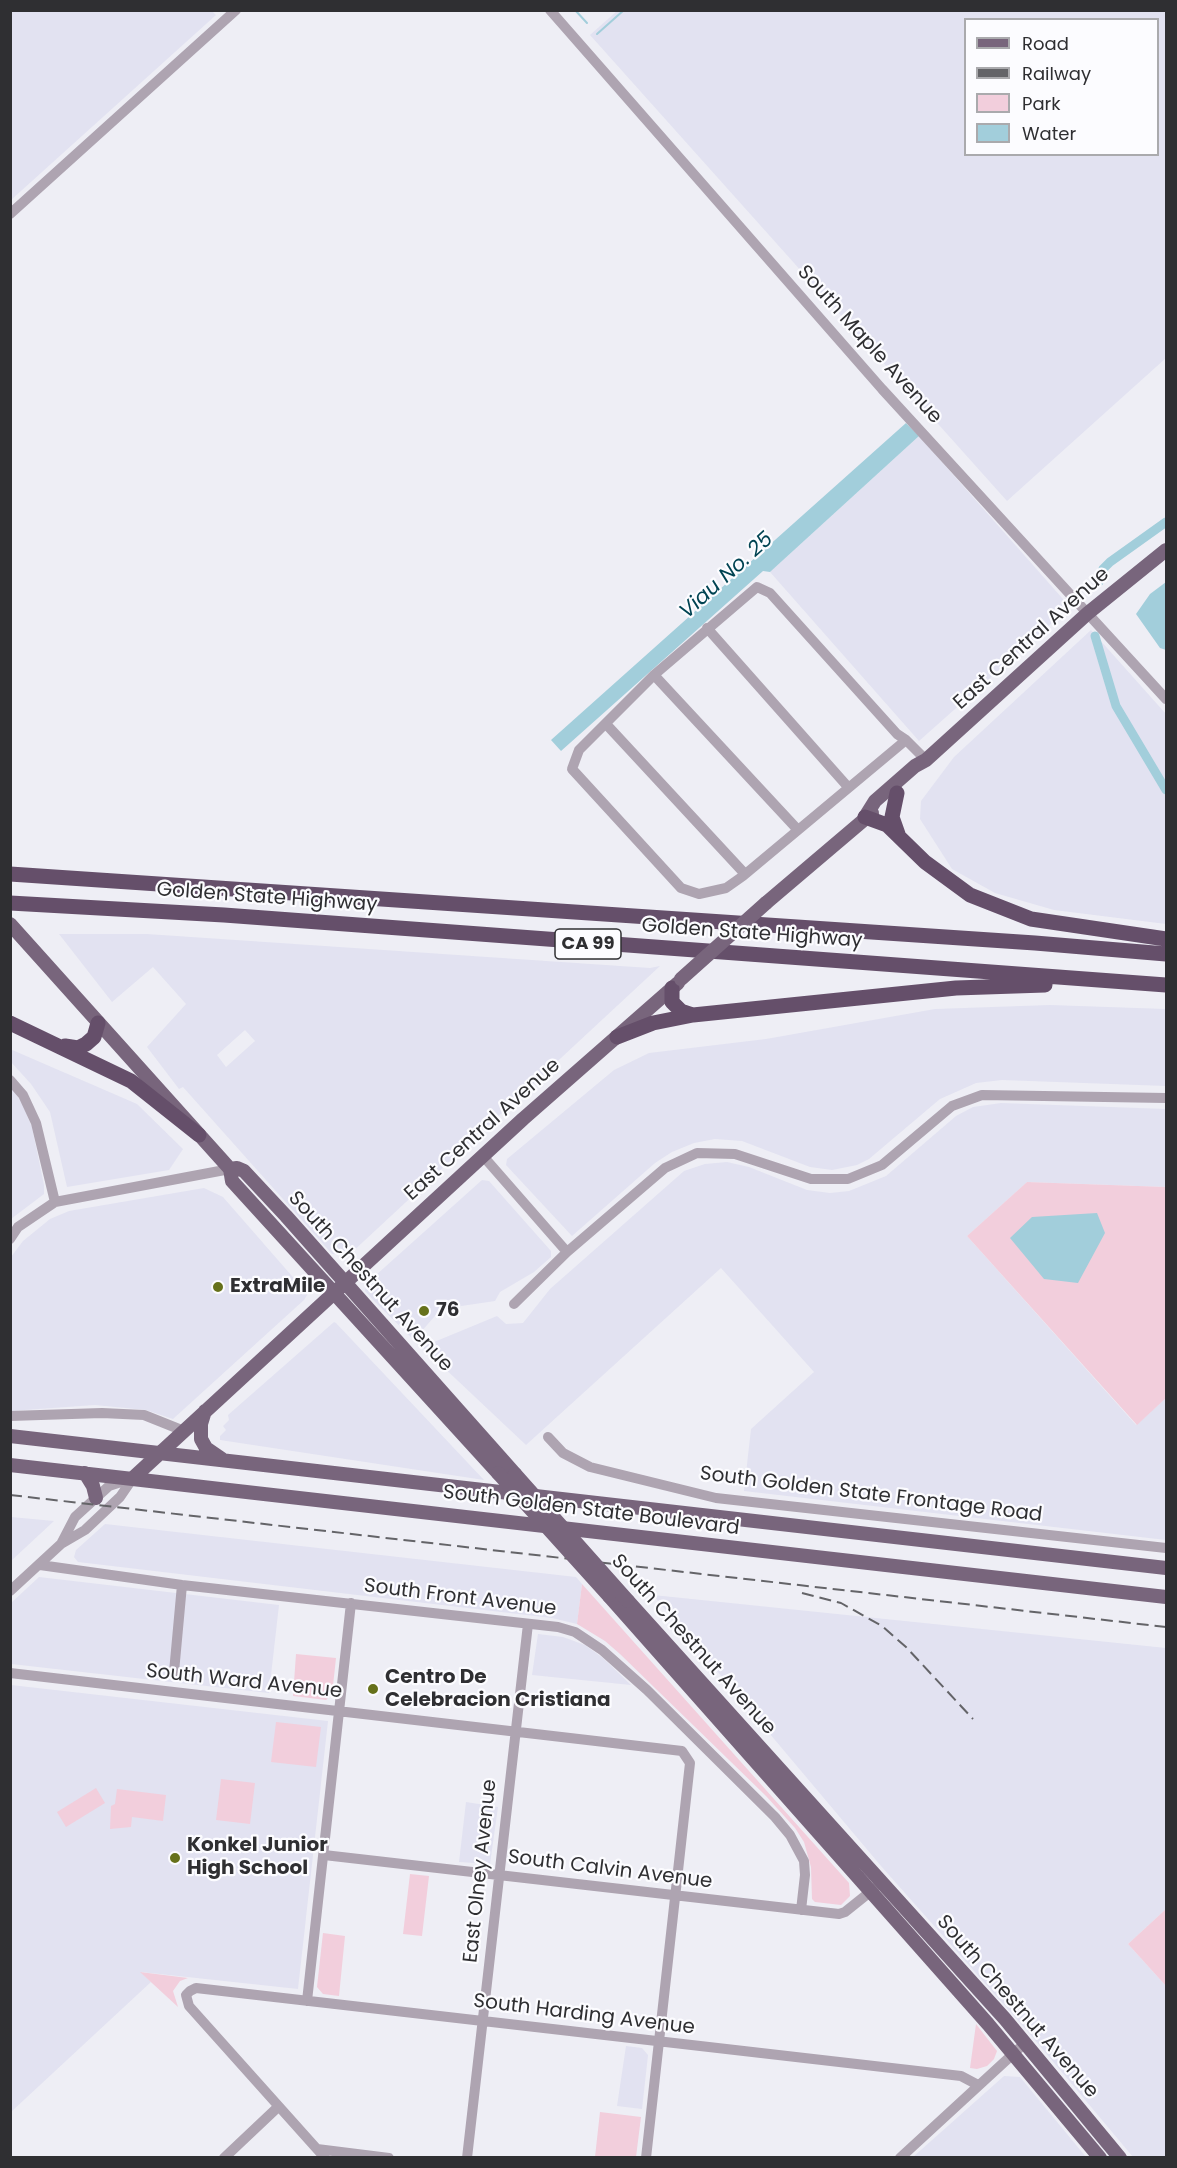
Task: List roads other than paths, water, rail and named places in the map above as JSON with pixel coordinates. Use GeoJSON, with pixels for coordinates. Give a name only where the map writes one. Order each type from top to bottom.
{"type":"FeatureCollection","features":[{"type":"Feature","properties":{"kind":"highway"},"geometry":{"type":"LineString","coordinates":[[897,793],[892,817],[898,834]]}},
{"type":"Feature","properties":{"kind":"highway"},"geometry":{"type":"LineString","coordinates":[[865,817],[887,825],[925,862],[970,895],[1031,919],[1167,939]]}},
{"type":"Feature","properties":{"kind":"highway","name":"Golden State Highway"},"geometry":{"type":"LineString","coordinates":[[10,874],[1035,943],[1167,954]]}},
{"type":"Feature","properties":{"kind":"highway","name":"Golden State Highway"},"geometry":{"type":"LineString","coordinates":[[10,903],[224,915],[1167,985]]}},
{"type":"Feature","properties":{"kind":"highway"},"geometry":{"type":"LineString","coordinates":[[618,1037],[653,1023],[693,1015],[956,988],[1125,982]]}},
{"type":"Feature","properties":{"kind":"highway"},"geometry":{"type":"LineString","coordinates":[[677,983],[672,1002],[681,1011],[693,1015]]}},
{"type":"Feature","properties":{"kind":"highway"},"geometry":{"type":"LineString","coordinates":[[10,1023],[131,1081],[199,1135]]}},
{"type":"Feature","properties":{"kind":"highway"},"geometry":{"type":"LineString","coordinates":[[57,1045],[82,1047],[94,1037],[98,1023]]}},
{"type":"Feature","properties":{"kind":"main road","name":"East Central Avenue"},"geometry":{"type":"LineString","coordinates":[[865,817],[875,801],[915,766],[926,760],[1088,613],[1167,550]]}},
{"type":"Feature","properties":{"kind":"main road","name":"East Central Avenue"},"geometry":{"type":"LineString","coordinates":[[133,1478],[483,1156],[766,903],[921,772],[926,760]]}},
{"type":"Feature","properties":{"kind":"main road","name":"South Chestnut Avenue"},"geometry":{"type":"LineString","coordinates":[[12,926],[230,1169],[232,1181],[609,1596],[1013,2054],[1100,2157]]}},
{"type":"Feature","properties":{"kind":"main road","name":"South Chestnut Avenue"},"geometry":{"type":"LineString","coordinates":[[230,1169],[244,1171],[345,1283],[1025,2043],[1120,2157]]}},
{"type":"Feature","properties":{"kind":"main road"},"geometry":{"type":"LineString","coordinates":[[206,1411],[201,1424],[201,1439],[206,1448],[223,1461]]}},
{"type":"Feature","properties":{"kind":"main road","name":"South Golden State Boulevard"},"geometry":{"type":"LineString","coordinates":[[10,1436],[1167,1568]]}},
{"type":"Feature","properties":{"kind":"main road","name":"South Golden State Boulevard"},"geometry":{"type":"LineString","coordinates":[[10,1465],[1167,1597]]}},
{"type":"Feature","properties":{"kind":"main road"},"geometry":{"type":"LineString","coordinates":[[85,1473],[93,1486],[96,1498]]}},
{"type":"Feature","properties":{"kind":"street"},"geometry":{"type":"LineString","coordinates":[[10,214],[236,10]]}},
{"type":"Feature","properties":{"kind":"street","name":"South Maple Avenue"},"geometry":{"type":"LineString","coordinates":[[550,10],[882,389],[1167,699]]}},
{"type":"Feature","properties":{"kind":"street"},"geometry":{"type":"LineString","coordinates":[[906,740],[745,874],[726,888],[699,894],[681,888],[574,774],[572,769],[579,750],[654,675],[749,591],[762,588],[770,593],[897,734],[906,740],[926,760]]}},
{"type":"Feature","properties":{"kind":"street"},"geometry":{"type":"LineString","coordinates":[[707,628],[848,787]]}},
{"type":"Feature","properties":{"kind":"street"},"geometry":{"type":"LineString","coordinates":[[654,675],[798,830]]}},
{"type":"Feature","properties":{"kind":"street"},"geometry":{"type":"LineString","coordinates":[[606,724],[745,874]]}},
{"type":"Feature","properties":{"kind":"street"},"geometry":{"type":"LineString","coordinates":[[10,1080],[23,1095],[36,1123],[55,1202]]}},
{"type":"Feature","properties":{"kind":"street"},"geometry":{"type":"LineString","coordinates":[[514,1304],[567,1252],[665,1168],[697,1153],[735,1154],[811,1179],[848,1179],[882,1165],[951,1106],[982,1095],[1167,1098]]}},
{"type":"Feature","properties":{"kind":"street"},"geometry":{"type":"LineString","coordinates":[[483,1156],[567,1252]]}},
{"type":"Feature","properties":{"kind":"street"},"geometry":{"type":"LineString","coordinates":[[10,1239],[18,1227],[55,1202],[230,1169]]}},
{"type":"Feature","properties":{"kind":"street"},"geometry":{"type":"LineString","coordinates":[[10,1416],[144,1415],[184,1431]]}},
{"type":"Feature","properties":{"kind":"street","name":"South Golden State Frontage Road"},"geometry":{"type":"LineString","coordinates":[[548,1437],[563,1453],[590,1467],[716,1498],[1167,1548]]}},
{"type":"Feature","properties":{"kind":"street","name":"East Central Avenue"},"geometry":{"type":"LineString","coordinates":[[61,1544],[75,1518],[109,1486],[133,1478]]}},
{"type":"Feature","properties":{"kind":"street","name":"East Central Avenue"},"geometry":{"type":"LineString","coordinates":[[10,1591],[61,1544],[85,1530],[116,1502],[133,1478]]}},
{"type":"Feature","properties":{"kind":"street","name":"South Front Avenue"},"geometry":{"type":"LineString","coordinates":[[40,1565],[182,1585],[558,1627],[588,1640],[647,1690],[776,1817],[798,1848],[805,1875],[801,1910]]}},
{"type":"Feature","properties":{"kind":"street"},"geometry":{"type":"LineString","coordinates":[[174,1672],[182,1585]]}},
{"type":"Feature","properties":{"kind":"street"},"geometry":{"type":"LineString","coordinates":[[307,2001],[351,1603]]}},
{"type":"Feature","properties":{"kind":"street","name":"East Olney Avenue"},"geometry":{"type":"LineString","coordinates":[[467,2157],[528,1624]]}},
{"type":"Feature","properties":{"kind":"street","name":"South Ward Avenue"},"geometry":{"type":"LineString","coordinates":[[10,1673],[677,1749],[687,1755],[690,1763],[675,1896]]}},
{"type":"Feature","properties":{"kind":"street","name":"South Calvin Avenue"},"geometry":{"type":"LineString","coordinates":[[324,1855],[839,1914],[845,1912],[881,1883]]}},
{"type":"Feature","properties":{"kind":"street"},"geometry":{"type":"LineString","coordinates":[[646,2157],[675,1896]]}},
{"type":"Feature","properties":{"kind":"street","name":"South Harding Avenue"},"geometry":{"type":"LineString","coordinates":[[278,2107],[189,2006],[186,1995],[196,1989],[307,2001],[961,2076],[978,2085]]}},
{"type":"Feature","properties":{"kind":"street"},"geometry":{"type":"LineString","coordinates":[[900,2157],[1025,2043]]}},
{"type":"Feature","properties":{"kind":"street"},"geometry":{"type":"LineString","coordinates":[[224,2157],[278,2107],[321,2153],[389,2157]]}},
{"type":"Feature","properties":{"kind":"water"},"geometry":{"type":"Polygon","coordinates":[[[906,423],[919,436],[770,572],[763,571],[561,751],[551,740],[906,423]]]}},
{"type":"Feature","properties":{"kind":"water"},"geometry":{"type":"Polygon","coordinates":[[[1166,582],[1166,650],[1160,648],[1136,614],[1150,594],[1166,582]]]}},
{"type":"Feature","properties":{"kind":"water"},"geometry":{"type":"Polygon","coordinates":[[[1097,1213],[1105,1233],[1078,1283],[1044,1279],[1010,1238],[1032,1217],[1097,1213]]]}},
{"type":"Feature","properties":{"kind":"waterway","name":"Viau No. 25"},"geometry":{"type":"LineString","coordinates":[[575,10],[587,23]]}},
{"type":"Feature","properties":{"kind":"waterway"},"geometry":{"type":"LineString","coordinates":[[597,34],[624,10]]}},
{"type":"Feature","properties":{"kind":"waterway"},"geometry":{"type":"LineString","coordinates":[[1099,582],[1103,569],[1110,562],[1166,522]]}},
{"type":"Feature","properties":{"kind":"waterway"},"geometry":{"type":"LineString","coordinates":[[1095,636],[1116,706],[1166,790]]}},
{"type":"Feature","properties":{"kind":"railway"},"geometry":{"type":"LineString","coordinates":[[10,1495],[1166,1627]]}},
{"type":"Feature","properties":{"kind":"railway"},"geometry":{"type":"LineString","coordinates":[[802,1593],[841,1603],[882,1626],[906,1647],[973,1719]]}},
{"type":"Feature","properties":{"kind":"place","name":"ExtraMile"},"geometry":{"type":"Point","coordinates":[218,1287]}},
{"type":"Feature","properties":{"kind":"place","name":"76"},"geometry":{"type":"Point","coordinates":[424,1311]}},
{"type":"Feature","properties":{"kind":"place","name":"Centro De Celebracion Cristiana"},"geometry":{"type":"Point","coordinates":[373,1689]}},
{"type":"Feature","properties":{"kind":"place","name":"Konkel Junior High School"},"geometry":{"type":"Point","coordinates":[175,1858]}}]}
